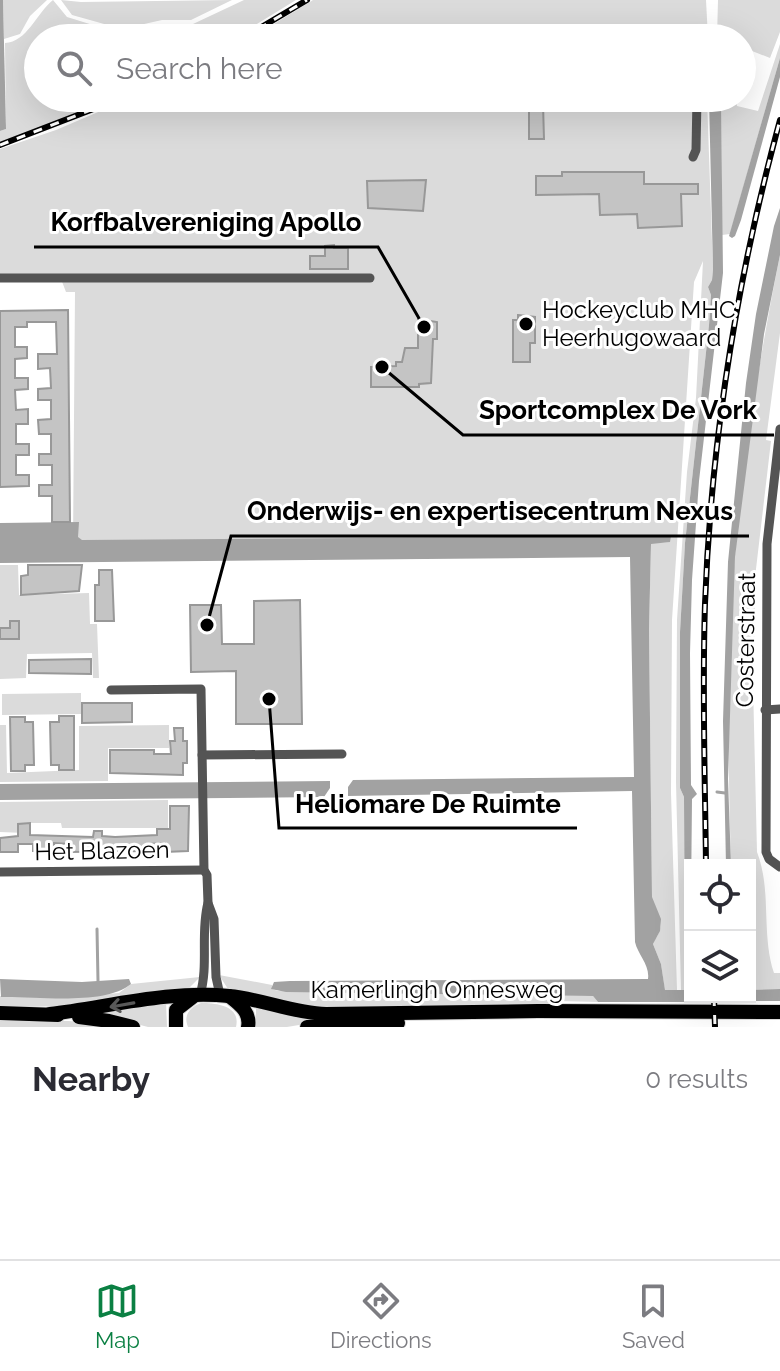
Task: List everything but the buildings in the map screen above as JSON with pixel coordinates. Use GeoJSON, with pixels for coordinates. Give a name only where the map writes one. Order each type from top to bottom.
{"type":"FeatureCollection","features":[{"type":"Feature","properties":{"kind":"main road","name":"Kamerlingh Onnesweg"},"geometry":{"type":"LineString","coordinates":[[50,1014],[197,995],[225,996],[302,1013],[326,1014],[780,1012]]}},
{"type":"Feature","properties":{"kind":"main road"},"geometry":{"type":"LineString","coordinates":[[176,1027],[176,1010],[197,995]]}},
{"type":"Feature","properties":{"kind":"main road"},"geometry":{"type":"LineString","coordinates":[[225,996],[244,1010],[248,1027]]}},
{"type":"Feature","properties":{"kind":"main road","name":"Kamerlingh Onnesweg"},"geometry":{"type":"LineString","coordinates":[[0,1013],[50,1014],[133,1027]]}},
{"type":"Feature","properties":{"kind":"main road","name":"Kamerlingh Onnesweg"},"geometry":{"type":"LineString","coordinates":[[307,1027],[323,1024],[548,1020],[780,1021]]}},
{"type":"Feature","properties":{"kind":"street"},"geometry":{"type":"LineString","coordinates":[[693,157],[696,150],[697,112]]}},
{"type":"Feature","properties":{"kind":"street"},"geometry":{"type":"LineString","coordinates":[[0,278],[370,278]]}},
{"type":"Feature","properties":{"kind":"street","name":"Costerstraat"},"geometry":{"type":"LineString","coordinates":[[780,429],[767,544],[765,710],[766,852],[769,859],[780,867]]}},
{"type":"Feature","properties":{"kind":"street"},"geometry":{"type":"LineString","coordinates":[[767,544],[780,543]]}},
{"type":"Feature","properties":{"kind":"street"},"geometry":{"type":"LineString","coordinates":[[111,690],[201,689],[204,870],[208,903],[204,919],[205,978],[197,995]]}},
{"type":"Feature","properties":{"kind":"street"},"geometry":{"type":"LineString","coordinates":[[765,710],[780,709]]}},
{"type":"Feature","properties":{"kind":"street"},"geometry":{"type":"LineString","coordinates":[[202,755],[342,754]]}},
{"type":"Feature","properties":{"kind":"street","name":"Het Blazoen"},"geometry":{"type":"LineString","coordinates":[[0,872],[204,870]]}},
{"type":"Feature","properties":{"kind":"street"},"geometry":{"type":"LineString","coordinates":[[208,903],[214,919],[216,977],[225,996]]}},
{"type":"Feature","properties":{"kind":"shaded area"},"geometry":{"type":"Polygon","coordinates":[[[0,0],[3,0],[6,129],[0,131],[0,0]]]}},
{"type":"Feature","properties":{"kind":"shaded area"},"geometry":{"type":"Polygon","coordinates":[[[3,0],[47,0],[30,16],[20,34],[4,39],[3,0]]]}},
{"type":"Feature","properties":{"kind":"shaded area"},"geometry":{"type":"Polygon","coordinates":[[[53,0],[67,17],[90,24],[32,24],[53,0]]]}},
{"type":"Feature","properties":{"kind":"shaded area"},"geometry":{"type":"Polygon","coordinates":[[[61,0],[232,0],[191,20],[104,24],[72,15],[61,0]]]}},
{"type":"Feature","properties":{"kind":"shaded area"},"geometry":{"type":"Polygon","coordinates":[[[244,0],[296,0],[257,24],[193,24],[244,0]]]}},
{"type":"Feature","properties":{"kind":"shaded area"},"geometry":{"type":"Polygon","coordinates":[[[313,0],[706,0],[707,24],[274,24],[313,0]]]}},
{"type":"Feature","properties":{"kind":"shaded area"},"geometry":{"type":"Polygon","coordinates":[[[718,0],[780,0],[780,32],[770,58],[756,52],[756,24],[717,24],[718,0]]]}},
{"type":"Feature","properties":{"kind":"shaded area"},"geometry":{"type":"Polygon","coordinates":[[[24,34],[24,112],[80,112],[0,142],[0,131],[6,129],[5,43],[24,34]]]}},
{"type":"Feature","properties":{"kind":"shaded area"},"geometry":{"type":"Polygon","coordinates":[[[780,44],[780,58],[730,234],[722,235],[721,112],[758,111],[780,44]]]}},
{"type":"Feature","properties":{"kind":"shaded area"},"geometry":{"type":"Polygon","coordinates":[[[780,58],[780,77],[741,220],[732,238],[729,236],[780,58]]]}},
{"type":"Feature","properties":{"kind":"shaded area"},"geometry":{"type":"Polygon","coordinates":[[[98,112],[707,112],[713,270],[708,287],[711,295],[709,325],[685,543],[680,632],[684,990],[681,990],[676,782],[677,620],[687,472],[696,398],[703,261],[694,282],[672,620],[671,793],[677,990],[665,991],[661,964],[653,944],[660,923],[652,898],[649,630],[651,543],[670,542],[73,544],[75,292],[66,292],[61,279],[0,279],[0,149],[98,112]]]}},
{"type":"Feature","properties":{"kind":"shaded area"},"geometry":{"type":"Polygon","coordinates":[[[709,112],[721,112],[723,273],[699,481],[692,580],[691,785],[697,794],[692,799],[691,859],[684,859],[684,797],[680,788],[680,632],[685,543],[709,325],[711,295],[708,287],[712,280],[709,112]]]}},
{"type":"Feature","properties":{"kind":"shaded area"},"geometry":{"type":"Polygon","coordinates":[[[780,208],[780,255],[764,334],[735,557],[728,779],[731,859],[726,859],[723,721],[728,562],[746,383],[774,226],[780,208]]]}},
{"type":"Feature","properties":{"kind":"shaded area"},"geometry":{"type":"Polygon","coordinates":[[[780,255],[780,333],[766,440],[771,441],[756,569],[753,684],[757,852],[764,882],[770,958],[774,973],[780,973],[780,989],[756,990],[756,859],[731,859],[729,671],[735,555],[759,367],[780,255]]]}},
{"type":"Feature","properties":{"kind":"shaded area"},"geometry":{"type":"Polygon","coordinates":[[[79,522],[78,537],[82,540],[671,536],[670,542],[651,544],[649,630],[652,897],[661,919],[660,931],[653,944],[661,964],[665,990],[684,990],[684,1002],[598,1002],[593,996],[286,992],[271,989],[274,982],[290,981],[648,979],[635,942],[632,791],[348,796],[348,787],[353,780],[634,777],[630,557],[0,563],[0,523],[79,522]]]}},
{"type":"Feature","properties":{"kind":"shaded area"},"geometry":{"type":"Polygon","coordinates":[[[0,565],[18,565],[19,595],[89,593],[90,624],[97,624],[99,678],[93,678],[92,653],[27,654],[26,678],[0,679],[0,565]]]}},
{"type":"Feature","properties":{"kind":"shaded area"},"geometry":{"type":"Polygon","coordinates":[[[81,693],[81,714],[2,715],[2,694],[81,693]]]}},
{"type":"Feature","properties":{"kind":"shaded area"},"geometry":{"type":"Polygon","coordinates":[[[0,725],[6,725],[7,773],[79,770],[79,726],[169,725],[169,748],[108,748],[108,781],[0,782],[0,725]]]}},
{"type":"Feature","properties":{"kind":"shaded area"},"geometry":{"type":"Polygon","coordinates":[[[330,781],[330,788],[324,797],[0,800],[0,784],[330,781]]]}},
{"type":"Feature","properties":{"kind":"shaded area"},"geometry":{"type":"Polygon","coordinates":[[[168,800],[168,828],[62,828],[61,823],[26,823],[25,833],[0,832],[0,802],[168,800]]]}},
{"type":"Feature","properties":{"kind":"shaded area"},"geometry":{"type":"Polygon","coordinates":[[[219,975],[272,985],[272,989],[278,991],[593,996],[598,1002],[558,1001],[558,1008],[321,1011],[228,989],[219,975]]]}},
{"type":"Feature","properties":{"kind":"shaded area"},"geometry":{"type":"Polygon","coordinates":[[[200,977],[188,989],[73,1006],[0,1006],[0,996],[54,998],[119,993],[131,984],[200,977]]]}},
{"type":"Feature","properties":{"kind":"shaded area"},"geometry":{"type":"Polygon","coordinates":[[[0,979],[82,982],[129,979],[131,984],[119,991],[87,998],[1,997],[0,979]]]}},
{"type":"Feature","properties":{"kind":"shaded area"},"geometry":{"type":"Polygon","coordinates":[[[780,989],[780,1001],[756,1001],[756,990],[780,989]]]}},
{"type":"Feature","properties":{"kind":"shaded area"},"geometry":{"type":"Polygon","coordinates":[[[166,1001],[167,1027],[148,1027],[94,1013],[166,1001]]]}},
{"type":"Feature","properties":{"kind":"shaded area"},"geometry":{"type":"Polygon","coordinates":[[[201,1003],[231,1010],[237,1020],[236,1027],[188,1027],[188,1012],[201,1003]]]}},
{"type":"Feature","properties":{"kind":"shaded area"},"geometry":{"type":"Polygon","coordinates":[[[256,1004],[317,1022],[287,1027],[256,1027],[256,1004]]]}},
{"type":"Feature","properties":{"kind":"shaded area"},"geometry":{"type":"Polygon","coordinates":[[[0,1020],[69,1021],[120,1027],[0,1027],[0,1020]]]}},
{"type":"Feature","properties":{"kind":"waterway"},"geometry":{"type":"LineString","coordinates":[[717,792],[725,793]]}},
{"type":"Feature","properties":{"kind":"waterway"},"geometry":{"type":"LineString","coordinates":[[97,929],[98,981]]}},
{"type":"Feature","properties":{"kind":"railway"},"geometry":{"type":"LineString","coordinates":[[267,24],[307,0]]}},
{"type":"Feature","properties":{"kind":"railway"},"geometry":{"type":"LineString","coordinates":[[0,145],[86,112]]}},
{"type":"Feature","properties":{"kind":"railway"},"geometry":{"type":"LineString","coordinates":[[706,859],[704,637],[713,482],[739,300],[780,120]]}},
{"type":"Feature","properties":{"kind":"railway"},"geometry":{"type":"LineString","coordinates":[[714,1003],[715,1027]]}},
{"type":"Feature","properties":{"kind":"place","name":"Hockeyclub MHC Heerhugowaard"},"geometry":{"type":"Point","coordinates":[526,324]}},
{"type":"Feature","properties":{"kind":"place","name":"Korfbalvereniging Apollo"},"geometry":{"type":"Point","coordinates":[424,327]}},
{"type":"Feature","properties":{"kind":"place","name":"Sportcomplex De Vork"},"geometry":{"type":"Point","coordinates":[382,367]}},
{"type":"Feature","properties":{"kind":"place","name":"Onderwijs- en expertisecentrum Nexus"},"geometry":{"type":"Point","coordinates":[207,625]}},
{"type":"Feature","properties":{"kind":"place","name":"Heliomare De Ruimte"},"geometry":{"type":"Point","coordinates":[269,699]}}]}
